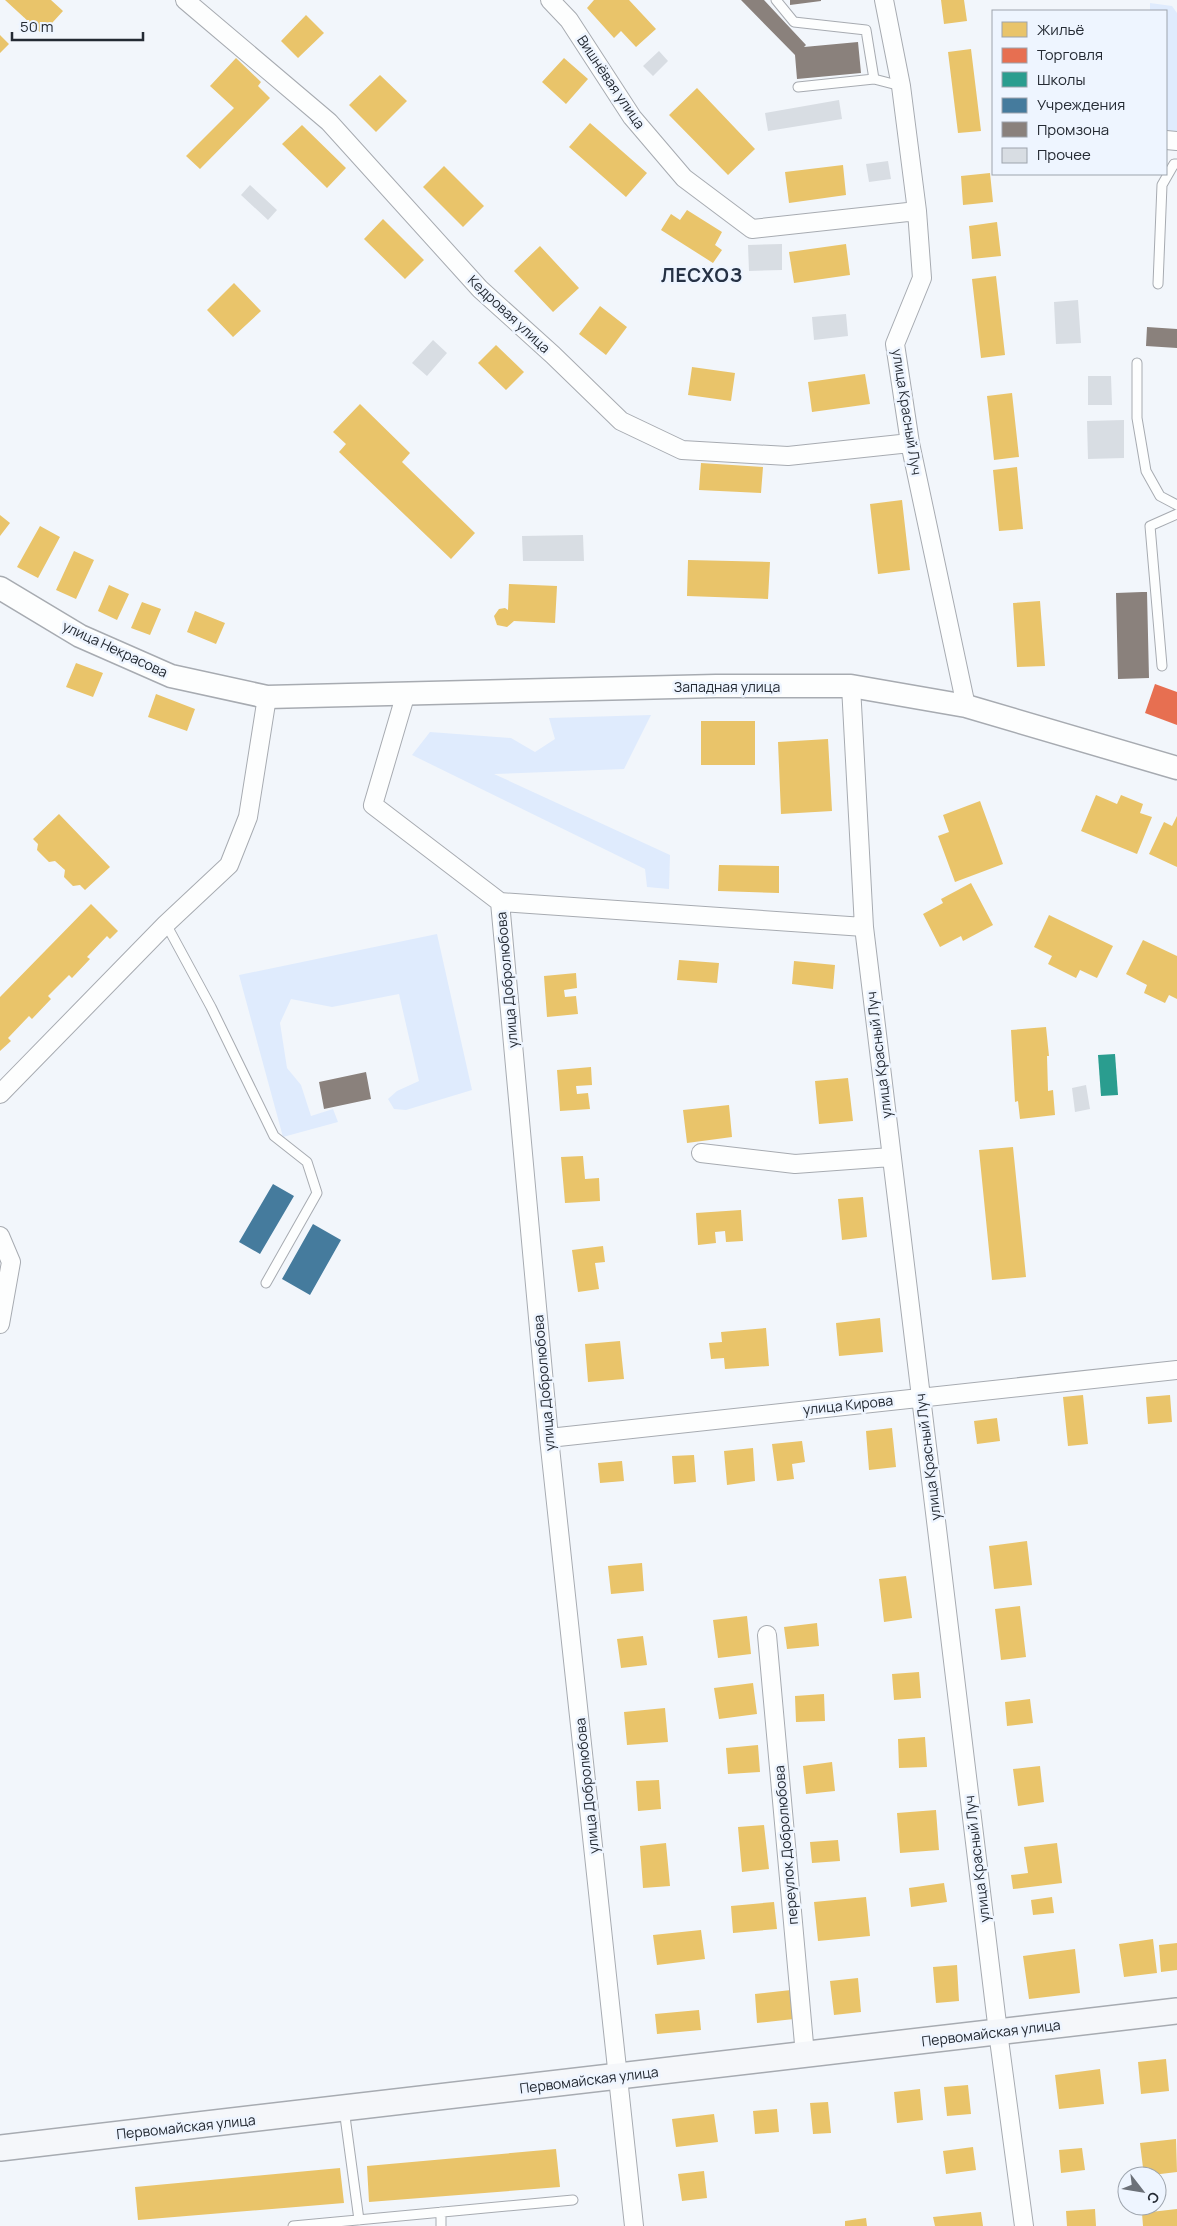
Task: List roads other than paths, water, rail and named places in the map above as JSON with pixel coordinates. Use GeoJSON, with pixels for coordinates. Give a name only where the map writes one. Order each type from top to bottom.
{"type":"FeatureCollection","features":[{"type":"Feature","properties":{"kind":"main road","name":"Первомайская улица"},"geometry":{"type":"LineString","coordinates":[[0,2148],[998,2032],[1177,2014]]}},
{"type":"Feature","properties":{"kind":"street","name":"Кедровая улица"},"geometry":{"type":"LineString","coordinates":[[186,0],[329,122],[480,289],[621,421],[682,450],[788,456],[910,444]]}},
{"type":"Feature","properties":{"kind":"street","name":"Вишнёвая улица"},"geometry":{"type":"LineString","coordinates":[[550,0],[569,20],[632,117],[684,178],[752,229],[917,211]]}},
{"type":"Feature","properties":{"kind":"street","name":"улица Красный Луч"},"geometry":{"type":"LineString","coordinates":[[884,0],[901,86],[917,211],[922,278],[895,344],[910,444],[966,706]]}},
{"type":"Feature","properties":{"kind":"street","name":"улица Некрасова"},"geometry":{"type":"LineString","coordinates":[[0,588],[80,636],[171,676],[267,697]]}},
{"type":"Feature","properties":{"kind":"street","name":"Западная улица"},"geometry":{"type":"LineString","coordinates":[[267,697],[716,686],[851,686],[966,706],[1177,768]]}},
{"type":"Feature","properties":{"kind":"street","name":"улица Красный Луч"},"geometry":{"type":"LineString","coordinates":[[851,686],[864,927],[998,2032],[1024,2226]]}},
{"type":"Feature","properties":{"kind":"street"},"geometry":{"type":"LineString","coordinates":[[406,693],[374,805],[500,902]]}},
{"type":"Feature","properties":{"kind":"street"},"geometry":{"type":"LineString","coordinates":[[0,1094],[166,924],[229,865],[248,818],[267,697]]}},
{"type":"Feature","properties":{"kind":"street","name":"улица Добролюбова"},"geometry":{"type":"LineString","coordinates":[[634,2226],[621,2116],[620,2077],[549,1438],[500,902],[864,927]]}},
{"type":"Feature","properties":{"kind":"street"},"geometry":{"type":"LineString","coordinates":[[701,1154],[795,1164],[891,1157]]}},
{"type":"Feature","properties":{"kind":"street"},"geometry":{"type":"LineString","coordinates":[[0,1236],[6,1260],[0,1324]]}},
{"type":"Feature","properties":{"kind":"street","name":"улица Кирова"},"geometry":{"type":"LineString","coordinates":[[549,1438],[1177,1370]]}},
{"type":"Feature","properties":{"kind":"street","name":"переулок Добролюбова"},"geometry":{"type":"LineString","coordinates":[[767,1636],[804,2055]]}},
{"type":"Feature","properties":{"kind":"lane"},"geometry":{"type":"LineString","coordinates":[[776,0],[794,22],[866,30],[874,80]]}},
{"type":"Feature","properties":{"kind":"lane"},"geometry":{"type":"LineString","coordinates":[[798,87],[874,80],[901,86]]}},
{"type":"Feature","properties":{"kind":"lane"},"geometry":{"type":"LineString","coordinates":[[1158,284],[1162,185],[1174,164],[1177,164]]}},
{"type":"Feature","properties":{"kind":"lane"},"geometry":{"type":"LineString","coordinates":[[1137,363],[1137,418],[1146,471],[1160,496],[1177,505]]}},
{"type":"Feature","properties":{"kind":"lane"},"geometry":{"type":"LineString","coordinates":[[1162,666],[1150,526],[1177,514]]}},
{"type":"Feature","properties":{"kind":"lane"},"geometry":{"type":"LineString","coordinates":[[166,924],[211,1007],[274,1136],[307,1162],[317,1193],[266,1283]]}},
{"type":"Feature","properties":{"kind":"lane"},"geometry":{"type":"LineString","coordinates":[[344,2109],[359,2220]]}},
{"type":"Feature","properties":{"kind":"lane"},"geometry":{"type":"LineString","coordinates":[[293,2226],[573,2200]]}},
{"type":"Feature","properties":{"kind":"lane"},"geometry":{"type":"LineString","coordinates":[[440,2212],[441,2226]]}},
{"type":"Feature","properties":{"kind":"district","name":"ЛЕСХОЗ"},"geometry":{"type":"Point","coordinates":[702,275]}}]}
